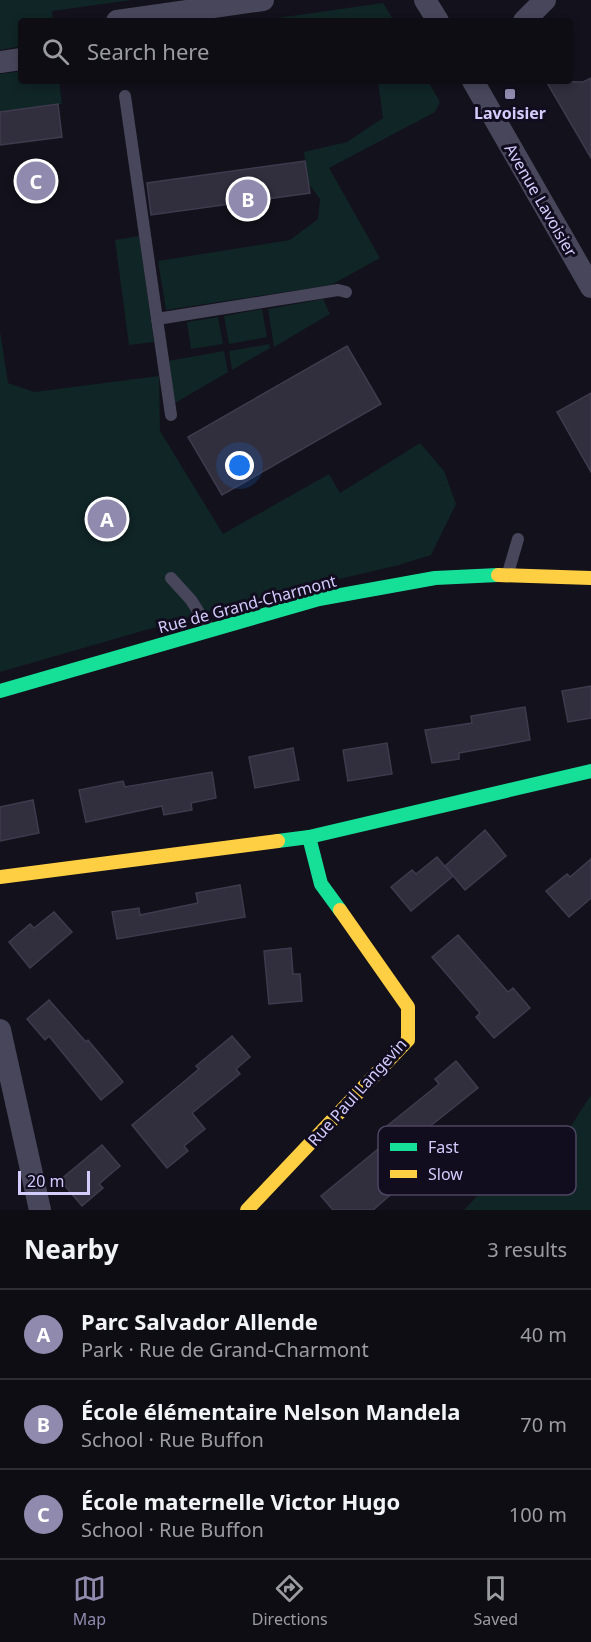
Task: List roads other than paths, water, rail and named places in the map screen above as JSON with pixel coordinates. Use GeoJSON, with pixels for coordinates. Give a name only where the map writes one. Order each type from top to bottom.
{"type":"FeatureCollection","features":[{"type":"Feature","properties":{"kind":"street"},"geometry":{"type":"LineString","coordinates":[[138,18],[263,0]]}},
{"type":"Feature","properties":{"kind":"street"},"geometry":{"type":"LineString","coordinates":[[425,0],[436,18]]}},
{"type":"Feature","properties":{"kind":"street"},"geometry":{"type":"LineString","coordinates":[[527,18],[545,0]]}},
{"type":"Feature","properties":{"kind":"street"},"geometry":{"type":"LineString","coordinates":[[0,62],[18,59]]}},
{"type":"Feature","properties":{"kind":"street","name":"Avenue Lavoisier"},"geometry":{"type":"LineString","coordinates":[[475,84],[591,287]]}},
{"type":"Feature","properties":{"kind":"street","name":"Rue de Grand-Charmont"},"geometry":{"type":"LineString","coordinates":[[0,691],[342,595],[435,578],[508,574],[591,578]]}},
{"type":"Feature","properties":{"kind":"street","name":"Rue de Grand-Charmont"},"geometry":{"type":"LineString","coordinates":[[508,574],[591,590]]}},
{"type":"Feature","properties":{"kind":"street"},"geometry":{"type":"LineString","coordinates":[[0,877],[309,837],[591,771]]}},
{"type":"Feature","properties":{"kind":"street","name":"Rue Paul Langevin"},"geometry":{"type":"LineString","coordinates":[[247,1210],[408,1040],[408,1007],[321,884],[309,837]]}},
{"type":"Feature","properties":{"kind":"street"},"geometry":{"type":"LineString","coordinates":[[0,1030],[40,1210]]}},
{"type":"Feature","properties":{"kind":"lane"},"geometry":{"type":"LineString","coordinates":[[125,96],[171,415]]}},
{"type":"Feature","properties":{"kind":"lane"},"geometry":{"type":"LineString","coordinates":[[157,319],[338,290],[346,292]]}},
{"type":"Feature","properties":{"kind":"lane"},"geometry":{"type":"LineString","coordinates":[[508,574],[518,539]]}},
{"type":"Feature","properties":{"kind":"lane"},"geometry":{"type":"LineString","coordinates":[[171,578],[191,600],[211,630]]}},
{"type":"Feature","properties":{"kind":"place","name":"Lavoisier"},"geometry":{"type":"Point","coordinates":[510,94]}},
{"type":"Feature","properties":{"kind":"place","name":"École maternelle Victor Hugo"},"geometry":{"type":"Point","coordinates":[36,181]}},
{"type":"Feature","properties":{"kind":"place","name":"École élémentaire Nelson Mandela"},"geometry":{"type":"Point","coordinates":[248,199]}},
{"type":"Feature","properties":{"kind":"place","name":"Parc Salvador Allende"},"geometry":{"type":"Point","coordinates":[107,519]}}]}
